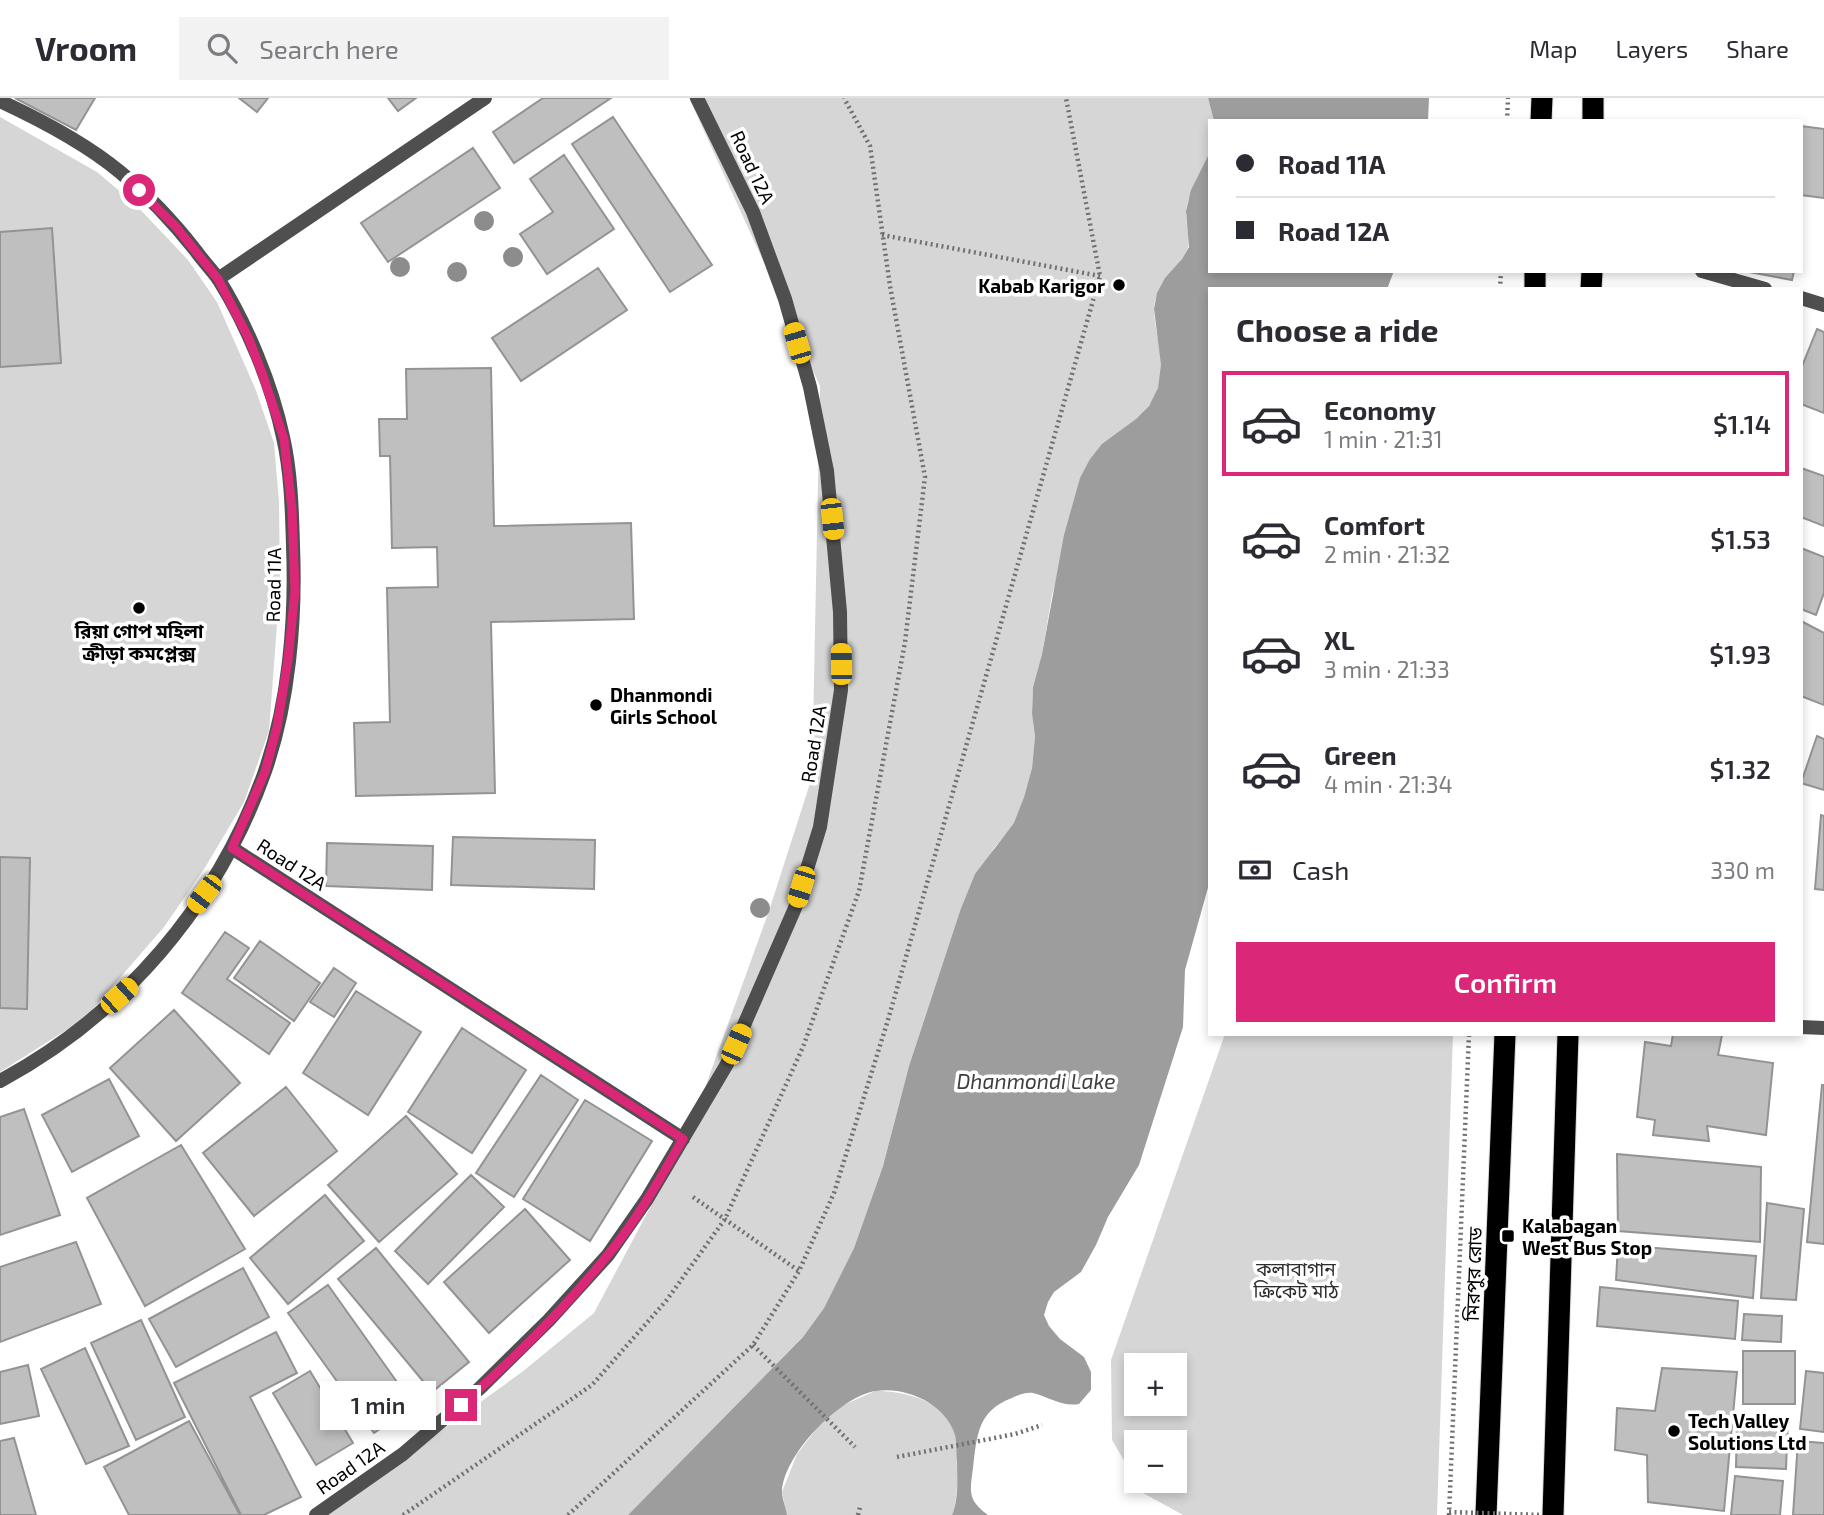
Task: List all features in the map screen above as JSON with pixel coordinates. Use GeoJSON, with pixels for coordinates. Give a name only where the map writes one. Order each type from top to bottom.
{"type":"FeatureCollection","features":[{"type":"Feature","properties":{"kind":"highway"},"geometry":{"type":"LineString","coordinates":[[1541,119],[1542,98]]}},
{"type":"Feature","properties":{"kind":"highway"},"geometry":{"type":"LineString","coordinates":[[1592,98],[1592,119]]}},
{"type":"Feature","properties":{"kind":"highway","name":"মিরপুর রোড"},"geometry":{"type":"LineString","coordinates":[[1486,1515],[1505,1036]]}},
{"type":"Feature","properties":{"kind":"highway"},"geometry":{"type":"LineString","coordinates":[[1553,1515],[1568,1036]]}},
{"type":"Feature","properties":{"kind":"street"},"geometry":{"type":"LineString","coordinates":[[218,279],[485,98]]}},
{"type":"Feature","properties":{"kind":"street","name":"Road 12A"},"geometry":{"type":"LineString","coordinates":[[316,1515],[403,1454],[480,1388],[549,1320],[608,1255],[647,1199],[727,1064],[795,908],[820,827],[841,690],[840,612],[827,471],[810,387],[785,299],[753,212],[697,98]]}},
{"type":"Feature","properties":{"kind":"street","name":"Road 11A"},"geometry":{"type":"LineString","coordinates":[[0,101],[42,122],[120,172],[176,227],[218,279],[248,337],[270,390],[284,439],[292,509],[295,591],[288,660],[277,727],[265,772],[232,848],[204,894],[137,979],[100,1013],[28,1066],[0,1081]]}},
{"type":"Feature","properties":{"kind":"street"},"geometry":{"type":"LineString","coordinates":[[1709,273],[1758,287]]}},
{"type":"Feature","properties":{"kind":"street"},"geometry":{"type":"LineString","coordinates":[[1803,300],[1824,305]]}},
{"type":"Feature","properties":{"kind":"street","name":"Road 12A"},"geometry":{"type":"LineString","coordinates":[[232,848],[683,1139]]}},
{"type":"Feature","properties":{"kind":"street"},"geometry":{"type":"LineString","coordinates":[[1803,1027],[1824,1028]]}},
{"type":"Feature","properties":{"kind":"path"},"geometry":{"type":"LineString","coordinates":[[568,1515],[753,1345],[799,1271],[834,1193],[888,1020],[1100,276],[1066,98]]}},
{"type":"Feature","properties":{"kind":"path"},"geometry":{"type":"LineString","coordinates":[[1507,119],[1508,98]]}},
{"type":"Feature","properties":{"kind":"path"},"geometry":{"type":"LineString","coordinates":[[882,235],[1100,276]]}},
{"type":"Feature","properties":{"kind":"path"},"geometry":{"type":"LineString","coordinates":[[1469,1036],[1449,1513],[1541,1515]]}},
{"type":"Feature","properties":{"kind":"path"},"geometry":{"type":"LineString","coordinates":[[693,1197],[799,1271]]}},
{"type":"Feature","properties":{"kind":"path"},"geometry":{"type":"LineString","coordinates":[[753,1345],[855,1447]]}},
{"type":"Feature","properties":{"kind":"path"},"geometry":{"type":"LineString","coordinates":[[897,1457],[1015,1434],[1042,1425]]}},
{"type":"Feature","properties":{"kind":"path"},"geometry":{"type":"LineString","coordinates":[[858,1515],[860,1507]]}},
{"type":"Feature","properties":{"kind":"green space"},"geometry":{"type":"Polygon","coordinates":[[[689,98],[1208,98],[1213,119],[1208,119],[1207,161],[1187,205],[1187,250],[1162,286],[1155,302],[1161,361],[1157,391],[1152,402],[1136,420],[1090,459],[1052,595],[1042,654],[1033,687],[1032,714],[1035,736],[1032,768],[1024,797],[1015,823],[994,848],[960,911],[909,1066],[883,1166],[854,1248],[824,1308],[803,1337],[628,1515],[324,1515],[522,1372],[594,1313],[686,1140],[769,911],[812,777],[820,386],[689,98]]]}},
{"type":"Feature","properties":{"kind":"green space","name":"রিয়া গোপ মহিলা ক্রীড়া কমপ্লেক্স"},"geometry":{"type":"Polygon","coordinates":[[[0,117],[97,172],[136,205],[188,260],[217,302],[255,388],[274,443],[279,502],[280,585],[269,731],[244,802],[206,866],[164,927],[92,1010],[68,1029],[0,1072],[0,117]]]}},
{"type":"Feature","properties":{"kind":"green space","name":"কলাবাগান ক্রিকেট মাঠ"},"geometry":{"type":"Polygon","coordinates":[[[1224,1036],[1453,1036],[1437,1515],[1183,1515],[1143,1493],[1187,1493],[1187,1430],[1124,1430],[1124,1461],[1112,1440],[1111,1360],[1224,1036]]]}},
{"type":"Feature","properties":{"kind":"green space"},"geometry":{"type":"Polygon","coordinates":[[[875,1391],[899,1393],[922,1400],[933,1405],[950,1422],[957,1446],[957,1491],[952,1515],[787,1515],[782,1492],[797,1454],[821,1423],[837,1408],[875,1391]]]}},
{"type":"Feature","properties":{"kind":"water"},"geometry":{"type":"Polygon","coordinates":[[[1208,98],[1429,98],[1428,119],[1213,119],[1208,98]]]}},
{"type":"Feature","properties":{"kind":"water","name":"Dhanmondi Lake"},"geometry":{"type":"Polygon","coordinates":[[[1208,156],[1208,273],[1393,273],[1388,287],[1208,287],[1208,888],[1185,970],[1183,1027],[1139,1165],[1108,1217],[1081,1272],[1054,1292],[1044,1315],[1060,1339],[1084,1357],[1091,1372],[1091,1390],[1079,1404],[1073,1405],[1033,1393],[1022,1394],[1000,1403],[985,1417],[978,1435],[971,1489],[976,1505],[988,1515],[952,1515],[957,1489],[956,1441],[950,1424],[934,1406],[912,1395],[888,1390],[862,1395],[846,1404],[815,1430],[802,1446],[784,1479],[782,1494],[787,1515],[628,1515],[803,1337],[824,1308],[854,1248],[883,1166],[909,1066],[960,911],[975,874],[1014,823],[1024,797],[1032,768],[1035,736],[1032,714],[1033,687],[1042,654],[1064,535],[1080,478],[1102,444],[1149,406],[1158,388],[1161,365],[1154,309],[1157,293],[1165,278],[1189,247],[1186,211],[1191,190],[1208,156]]]}},
{"type":"Feature","properties":{"kind":"building"},"geometry":{"type":"Polygon","coordinates":[[[15,98],[95,98],[76,130],[15,98]]]}},
{"type":"Feature","properties":{"kind":"building"},"geometry":{"type":"Polygon","coordinates":[[[239,98],[268,98],[257,112],[239,98]]]}},
{"type":"Feature","properties":{"kind":"building"},"geometry":{"type":"Polygon","coordinates":[[[388,98],[416,98],[398,111],[388,98]]]}},
{"type":"Feature","properties":{"kind":"building"},"geometry":{"type":"Polygon","coordinates":[[[543,98],[611,98],[514,163],[493,132],[543,98]]]}},
{"type":"Feature","properties":{"kind":"building"},"geometry":{"type":"Polygon","coordinates":[[[613,117],[712,265],[670,292],[572,144],[613,117]]]}},
{"type":"Feature","properties":{"kind":"building"},"geometry":{"type":"Polygon","coordinates":[[[1803,126],[1824,129],[1824,198],[1803,195],[1803,126]]]}},
{"type":"Feature","properties":{"kind":"building"},"geometry":{"type":"Polygon","coordinates":[[[473,148],[500,188],[388,262],[361,223],[473,148]]]}},
{"type":"Feature","properties":{"kind":"building"},"geometry":{"type":"Polygon","coordinates":[[[564,155],[614,229],[547,274],[520,234],[553,212],[530,179],[564,155]]]}},
{"type":"Feature","properties":{"kind":"building"},"geometry":{"type":"Polygon","coordinates":[[[52,228],[61,363],[0,367],[0,232],[52,228]]]}},
{"type":"Feature","properties":{"kind":"building"},"geometry":{"type":"Polygon","coordinates":[[[598,268],[627,310],[521,381],[492,338],[598,268]]]}},
{"type":"Feature","properties":{"kind":"building"},"geometry":{"type":"Polygon","coordinates":[[[1755,273],[1794,273],[1792,280],[1755,273]]]}},
{"type":"Feature","properties":{"kind":"building"},"geometry":{"type":"Polygon","coordinates":[[[1817,329],[1824,332],[1824,413],[1803,405],[1803,364],[1817,329]]]}},
{"type":"Feature","properties":{"kind":"building"},"geometry":{"type":"Polygon","coordinates":[[[491,368],[494,526],[631,523],[634,619],[491,622],[495,793],[356,796],[354,723],[390,722],[387,588],[438,587],[437,547],[392,548],[390,456],[380,456],[379,419],[407,419],[406,369],[491,368]]]}},
{"type":"Feature","properties":{"kind":"building"},"geometry":{"type":"Polygon","coordinates":[[[1803,469],[1824,476],[1824,526],[1803,518],[1803,469]]]}},
{"type":"Feature","properties":{"kind":"building"},"geometry":{"type":"Polygon","coordinates":[[[1803,549],[1824,557],[1824,593],[1816,615],[1803,610],[1803,549]]]}},
{"type":"Feature","properties":{"kind":"building"},"geometry":{"type":"Polygon","coordinates":[[[1803,622],[1824,633],[1824,705],[1803,697],[1803,622]]]}},
{"type":"Feature","properties":{"kind":"building"},"geometry":{"type":"Polygon","coordinates":[[[1817,736],[1824,739],[1824,790],[1803,784],[1817,736]]]}},
{"type":"Feature","properties":{"kind":"building"},"geometry":{"type":"Polygon","coordinates":[[[1821,815],[1824,816],[1824,890],[1815,889],[1821,815]]]}},
{"type":"Feature","properties":{"kind":"building"},"geometry":{"type":"Polygon","coordinates":[[[453,837],[595,840],[594,889],[451,885],[453,837]]]}},
{"type":"Feature","properties":{"kind":"building"},"geometry":{"type":"Polygon","coordinates":[[[327,843],[433,846],[432,890],[326,886],[327,843]]]}},
{"type":"Feature","properties":{"kind":"building"},"geometry":{"type":"Polygon","coordinates":[[[0,857],[30,858],[27,1009],[0,1008],[0,857]]]}},
{"type":"Feature","properties":{"kind":"building"},"geometry":{"type":"Polygon","coordinates":[[[225,932],[249,948],[227,979],[290,1023],[269,1054],[182,993],[225,932]]]}},
{"type":"Feature","properties":{"kind":"building"},"geometry":{"type":"Polygon","coordinates":[[[260,941],[320,983],[294,1021],[234,978],[260,941]]]}},
{"type":"Feature","properties":{"kind":"building"},"geometry":{"type":"Polygon","coordinates":[[[334,968],[356,983],[334,1017],[310,1002],[334,968]]]}},
{"type":"Feature","properties":{"kind":"building"},"geometry":{"type":"Polygon","coordinates":[[[356,991],[421,1032],[368,1115],[303,1073],[356,991]]]}},
{"type":"Feature","properties":{"kind":"building"},"geometry":{"type":"Polygon","coordinates":[[[174,1010],[240,1083],[176,1141],[110,1068],[174,1010]]]}},
{"type":"Feature","properties":{"kind":"building"},"geometry":{"type":"Polygon","coordinates":[[[462,1028],[526,1070],[472,1153],[408,1112],[462,1028]]]}},
{"type":"Feature","properties":{"kind":"building"},"geometry":{"type":"Polygon","coordinates":[[[1673,1036],[1722,1036],[1718,1055],[1773,1063],[1766,1135],[1707,1126],[1709,1141],[1653,1135],[1655,1120],[1637,1117],[1645,1042],[1671,1046],[1673,1036]]]}},
{"type":"Feature","properties":{"kind":"building"},"geometry":{"type":"Polygon","coordinates":[[[541,1075],[578,1100],[514,1197],[476,1173],[541,1075]]]}},
{"type":"Feature","properties":{"kind":"building"},"geometry":{"type":"Polygon","coordinates":[[[109,1079],[139,1136],[72,1172],[42,1115],[109,1079]]]}},
{"type":"Feature","properties":{"kind":"building"},"geometry":{"type":"Polygon","coordinates":[[[1824,1085],[1824,1244],[1807,1242],[1824,1085]]]}},
{"type":"Feature","properties":{"kind":"building"},"geometry":{"type":"Polygon","coordinates":[[[286,1087],[337,1151],[254,1216],[203,1153],[286,1087]]]}},
{"type":"Feature","properties":{"kind":"building"},"geometry":{"type":"Polygon","coordinates":[[[585,1100],[652,1141],[590,1241],[523,1199],[585,1100]]]}},
{"type":"Feature","properties":{"kind":"building"},"geometry":{"type":"Polygon","coordinates":[[[24,1109],[60,1215],[0,1235],[0,1117],[24,1109]]]}},
{"type":"Feature","properties":{"kind":"building"},"geometry":{"type":"Polygon","coordinates":[[[406,1116],[457,1174],[379,1242],[328,1185],[406,1116]]]}},
{"type":"Feature","properties":{"kind":"building"},"geometry":{"type":"Polygon","coordinates":[[[181,1145],[245,1249],[145,1306],[87,1198],[181,1145]]]}},
{"type":"Feature","properties":{"kind":"building"},"geometry":{"type":"Polygon","coordinates":[[[1617,1154],[1761,1167],[1760,1242],[1618,1231],[1617,1154]]]}},
{"type":"Feature","properties":{"kind":"building"},"geometry":{"type":"Polygon","coordinates":[[[471,1175],[504,1207],[428,1284],[395,1251],[471,1175]]]}},
{"type":"Feature","properties":{"kind":"building"},"geometry":{"type":"Polygon","coordinates":[[[325,1195],[364,1241],[288,1304],[250,1258],[325,1195]]]}},
{"type":"Feature","properties":{"kind":"building"},"geometry":{"type":"Polygon","coordinates":[[[1767,1203],[1804,1209],[1796,1300],[1761,1298],[1767,1203]]]}},
{"type":"Feature","properties":{"kind":"building"},"geometry":{"type":"Polygon","coordinates":[[[525,1209],[570,1260],[489,1333],[444,1282],[525,1209]]]}},
{"type":"Feature","properties":{"kind":"building"},"geometry":{"type":"Polygon","coordinates":[[[76,1242],[101,1304],[0,1342],[0,1267],[76,1242]]]}},
{"type":"Feature","properties":{"kind":"building"},"geometry":{"type":"Polygon","coordinates":[[[1618,1245],[1756,1256],[1753,1298],[1616,1280],[1618,1245]]]}},
{"type":"Feature","properties":{"kind":"building"},"geometry":{"type":"Polygon","coordinates":[[[376,1248],[469,1362],[432,1392],[338,1279],[376,1248]]]}},
{"type":"Feature","properties":{"kind":"building"},"geometry":{"type":"Polygon","coordinates":[[[243,1268],[269,1317],[176,1367],[149,1319],[243,1268]]]}},
{"type":"Feature","properties":{"kind":"building"},"geometry":{"type":"Polygon","coordinates":[[[328,1285],[414,1406],[374,1433],[288,1313],[328,1285]]]}},
{"type":"Feature","properties":{"kind":"building"},"geometry":{"type":"Polygon","coordinates":[[[1600,1287],[1738,1301],[1735,1339],[1597,1326],[1600,1287]]]}},
{"type":"Feature","properties":{"kind":"building"},"geometry":{"type":"Polygon","coordinates":[[[1744,1314],[1782,1316],[1781,1342],[1742,1340],[1744,1314]]]}},
{"type":"Feature","properties":{"kind":"building"},"geometry":{"type":"Polygon","coordinates":[[[141,1320],[185,1417],[136,1440],[91,1343],[141,1320]]]}},
{"type":"Feature","properties":{"kind":"building"},"geometry":{"type":"Polygon","coordinates":[[[276,1332],[297,1373],[250,1397],[301,1497],[264,1515],[241,1515],[174,1383],[276,1332]]]}},
{"type":"Feature","properties":{"kind":"building"},"geometry":{"type":"Polygon","coordinates":[[[85,1348],[129,1446],[86,1464],[41,1369],[85,1348]]]}},
{"type":"Feature","properties":{"kind":"building"},"geometry":{"type":"Polygon","coordinates":[[[1743,1351],[1795,1351],[1795,1404],[1743,1404],[1743,1351]]]}},
{"type":"Feature","properties":{"kind":"building"},"geometry":{"type":"Polygon","coordinates":[[[28,1365],[39,1416],[0,1424],[0,1372],[28,1365]]]}},
{"type":"Feature","properties":{"kind":"building","name":"Tech Valley Solutions Ltd"},"geometry":{"type":"Polygon","coordinates":[[[1662,1368],[1737,1372],[1724,1511],[1648,1502],[1647,1455],[1615,1450],[1617,1408],[1655,1411],[1662,1368]]]}},
{"type":"Feature","properties":{"kind":"building"},"geometry":{"type":"Polygon","coordinates":[[[310,1371],[353,1443],[316,1465],[273,1393],[310,1371]]]}},
{"type":"Feature","properties":{"kind":"building"},"geometry":{"type":"Polygon","coordinates":[[[1806,1371],[1824,1373],[1824,1432],[1800,1429],[1806,1371]]]}},
{"type":"Feature","properties":{"kind":"building"},"geometry":{"type":"Polygon","coordinates":[[[1737,1419],[1788,1421],[1786,1469],[1736,1467],[1737,1419]]]}},
{"type":"Feature","properties":{"kind":"building"},"geometry":{"type":"Polygon","coordinates":[[[189,1421],[240,1515],[129,1515],[104,1467],[189,1421]]]}},
{"type":"Feature","properties":{"kind":"building"},"geometry":{"type":"Polygon","coordinates":[[[14,1438],[36,1515],[0,1515],[0,1441],[14,1438]]]}},
{"type":"Feature","properties":{"kind":"building"},"geometry":{"type":"Polygon","coordinates":[[[1798,1441],[1824,1443],[1824,1515],[1793,1515],[1798,1441]]]}},
{"type":"Feature","properties":{"kind":"building"},"geometry":{"type":"Polygon","coordinates":[[[1735,1476],[1783,1481],[1780,1515],[1731,1515],[1735,1476]]]}},
{"type":"Feature","properties":{"kind":"place","name":"Kabab Karigor"},"geometry":{"type":"Point","coordinates":[1119,285]}},
{"type":"Feature","properties":{"kind":"place","name":"রিয়া গোপ মহিলা ক্রীড়া কমপ্লেক্স"},"geometry":{"type":"Point","coordinates":[139,608]}},
{"type":"Feature","properties":{"kind":"place","name":"Dhanmondi Girls School"},"geometry":{"type":"Point","coordinates":[596,705]}},
{"type":"Feature","properties":{"kind":"place","name":"Kalabagan West Bus Stop"},"geometry":{"type":"Point","coordinates":[1508,1236]}},
{"type":"Feature","properties":{"kind":"place","name":"Tech Valley Solutions Ltd"},"geometry":{"type":"Point","coordinates":[1674,1431]}},
{"type":"Feature","properties":{"kind":"route"},"geometry":{"type":"LineString","coordinates":[[139,190],[176,227],[218,279],[248,337],[270,390],[284,439],[292,509],[295,591],[288,660],[277,727],[265,772],[232,848],[683,1139],[647,1199],[608,1255],[549,1320],[461,1405]]}}]}
